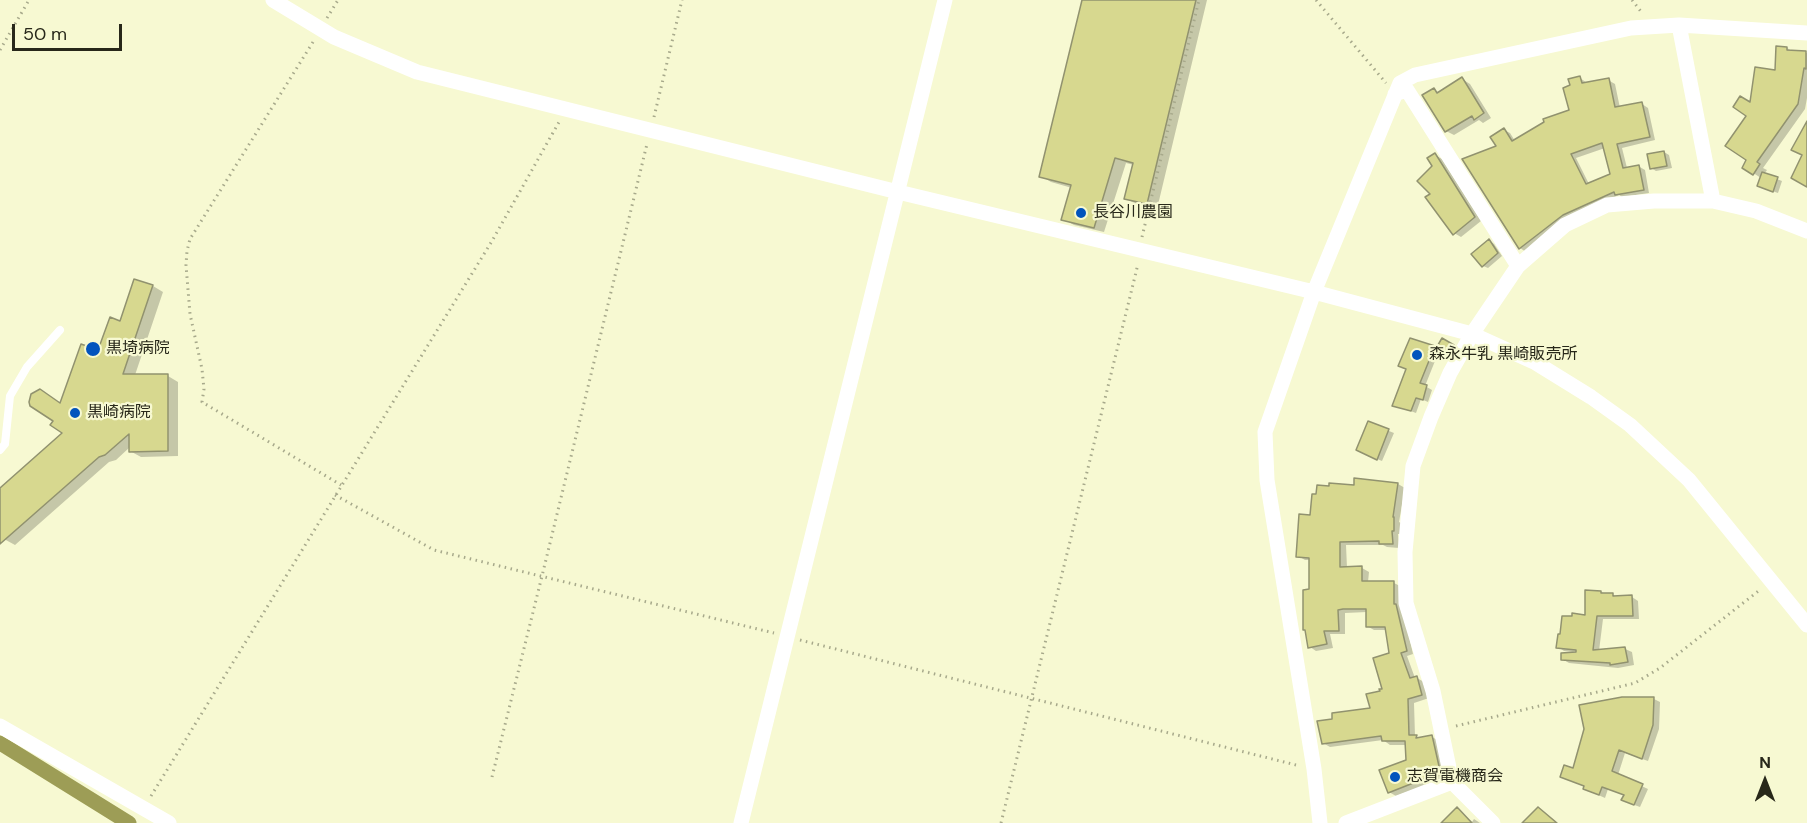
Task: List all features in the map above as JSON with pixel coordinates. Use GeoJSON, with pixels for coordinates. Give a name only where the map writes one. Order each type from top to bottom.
{"type":"FeatureCollection","features":[{"type":"Feature","properties":{"kind":"street"},"geometry":{"type":"LineString","coordinates":[[273,0],[334,37],[417,72],[898,192],[1314,292],[1472,334],[1536,363],[1591,397],[1630,425],[1689,480],[1807,625]]}},
{"type":"Feature","properties":{"kind":"street"},"geometry":{"type":"LineString","coordinates":[[741,823],[945,0]]}},
{"type":"Feature","properties":{"kind":"street"},"geometry":{"type":"LineString","coordinates":[[1679,25],[1713,201]]}},
{"type":"Feature","properties":{"kind":"street"},"geometry":{"type":"LineString","coordinates":[[1320,823],[1314,769],[1267,480],[1265,432],[1314,292],[1400,83],[1415,75],[1631,28],[1679,25],[1807,33]]}},
{"type":"Feature","properties":{"kind":"street"},"geometry":{"type":"LineString","coordinates":[[1395,94],[1407,90],[1518,266]]}},
{"type":"Feature","properties":{"kind":"street"},"geometry":{"type":"LineString","coordinates":[[1493,823],[1452,782],[1442,729],[1420,645],[1406,603],[1405,552],[1413,466],[1450,373],[1472,334],[1518,266],[1564,225],[1607,205],[1654,201],[1713,201],[1756,211],[1807,231]]}},
{"type":"Feature","properties":{"kind":"street"},"geometry":{"type":"LineString","coordinates":[[0,726],[169,823]]}},
{"type":"Feature","properties":{"kind":"street"},"geometry":{"type":"LineString","coordinates":[[1346,823],[1452,782]]}},
{"type":"Feature","properties":{"kind":"lane"},"geometry":{"type":"LineString","coordinates":[[0,450],[5,444],[10,396],[27,367],[60,330]]}},
{"type":"Feature","properties":{"kind":"path"},"geometry":{"type":"LineString","coordinates":[[0,50],[30,0]]}},
{"type":"Feature","properties":{"kind":"path"},"geometry":{"type":"LineString","coordinates":[[338,0],[190,239],[186,265],[190,314],[202,369],[204,389],[202,402],[341,485]]}},
{"type":"Feature","properties":{"kind":"path"},"geometry":{"type":"LineString","coordinates":[[492,777],[682,0]]}},
{"type":"Feature","properties":{"kind":"path"},"geometry":{"type":"LineString","coordinates":[[1001,823],[1142,251],[1143,231],[1199,0]]}},
{"type":"Feature","properties":{"kind":"path"},"geometry":{"type":"LineString","coordinates":[[1316,0],[1395,94]]}},
{"type":"Feature","properties":{"kind":"path"},"geometry":{"type":"LineString","coordinates":[[147,811],[152,795],[492,241],[566,110]]}},
{"type":"Feature","properties":{"kind":"path"},"geometry":{"type":"LineString","coordinates":[[335,495],[434,550],[1314,769]]}},
{"type":"Feature","properties":{"kind":"path"},"geometry":{"type":"LineString","coordinates":[[1442,729],[1635,683],[1660,668],[1772,581]]}},
{"type":"Feature","properties":{"kind":"building"},"geometry":{"type":"Polygon","coordinates":[[[1082,0],[1196,0],[1147,204],[1124,199],[1133,163],[1115,158],[1094,228],[1061,220],[1071,185],[1039,177],[1082,0]]]}},
{"type":"Feature","properties":{"kind":"building"},"geometry":{"type":"Polygon","coordinates":[[[1776,46],[1787,47],[1787,50],[1806,51],[1806,69],[1804,68],[1798,104],[1757,162],[1760,164],[1753,175],[1742,168],[1746,160],[1725,146],[1746,116],[1733,107],[1740,96],[1750,102],[1755,67],[1775,70],[1776,46]]]}},
{"type":"Feature","properties":{"kind":"building"},"geometry":{"type":"Polygon","coordinates":[[[1580,76],[1582,83],[1609,78],[1615,107],[1642,102],[1650,137],[1617,144],[1623,168],[1639,165],[1644,190],[1615,195],[1614,192],[1563,215],[1519,249],[1462,159],[1496,146],[1490,137],[1504,128],[1512,141],[1544,122],[1543,119],[1569,110],[1563,88],[1570,85],[1568,79],[1580,76]],[[1602,143],[1571,154],[1586,184],[1610,174],[1602,143]]]}},
{"type":"Feature","properties":{"kind":"building"},"geometry":{"type":"Polygon","coordinates":[[[1462,77],[1484,113],[1474,120],[1472,116],[1445,132],[1422,95],[1434,88],[1437,93],[1462,77]]]}},
{"type":"Feature","properties":{"kind":"building"},"geometry":{"type":"Polygon","coordinates":[[[1807,121],[1807,187],[1791,178],[1802,155],[1791,150],[1807,121]]]}},
{"type":"Feature","properties":{"kind":"building"},"geometry":{"type":"Polygon","coordinates":[[[1664,151],[1667,166],[1650,169],[1647,154],[1664,151]]]}},
{"type":"Feature","properties":{"kind":"building"},"geometry":{"type":"Polygon","coordinates":[[[1435,153],[1475,217],[1453,235],[1425,197],[1430,194],[1417,181],[1432,166],[1427,158],[1435,153]]]}},
{"type":"Feature","properties":{"kind":"building"},"geometry":{"type":"Polygon","coordinates":[[[1762,172],[1778,177],[1773,192],[1757,186],[1762,172]]]}},
{"type":"Feature","properties":{"kind":"building"},"geometry":{"type":"Polygon","coordinates":[[[1489,239],[1498,253],[1482,267],[1471,254],[1489,239]]]}},
{"type":"Feature","properties":{"kind":"building","name":"黒崎病院"},"geometry":{"type":"Polygon","coordinates":[[[134,279],[153,285],[123,374],[168,374],[168,451],[129,452],[129,434],[105,455],[99,457],[0,544],[0,488],[62,433],[50,425],[53,421],[30,406],[31,394],[40,389],[60,403],[81,344],[98,350],[110,317],[120,321],[134,279]]]}},
{"type":"Feature","properties":{"kind":"building"},"geometry":{"type":"Polygon","coordinates":[[[1410,338],[1435,346],[1420,383],[1427,385],[1423,400],[1416,398],[1411,411],[1392,406],[1406,369],[1398,366],[1410,338]]]}},
{"type":"Feature","properties":{"kind":"building"},"geometry":{"type":"Polygon","coordinates":[[[1442,338],[1454,345],[1448,357],[1435,350],[1442,338]]]}},
{"type":"Feature","properties":{"kind":"building"},"geometry":{"type":"Polygon","coordinates":[[[1368,421],[1389,429],[1377,460],[1356,450],[1368,421]]]}},
{"type":"Feature","properties":{"kind":"building"},"geometry":{"type":"Polygon","coordinates":[[[1354,478],[1398,483],[1393,517],[1393,544],[1379,544],[1379,541],[1340,542],[1340,567],[1362,566],[1362,581],[1394,581],[1394,604],[1396,604],[1407,651],[1401,653],[1410,678],[1417,676],[1422,695],[1408,699],[1409,735],[1417,735],[1416,738],[1432,735],[1441,775],[1426,778],[1388,793],[1379,770],[1406,760],[1405,741],[1382,741],[1381,736],[1322,744],[1317,721],[1332,719],[1332,713],[1370,708],[1366,694],[1382,689],[1373,658],[1389,653],[1385,627],[1366,627],[1366,609],[1343,609],[1338,610],[1339,631],[1324,631],[1327,644],[1308,648],[1305,630],[1303,630],[1303,590],[1309,589],[1309,558],[1296,557],[1299,514],[1310,515],[1312,494],[1316,494],[1317,485],[1329,486],[1329,483],[1354,485],[1354,478]]]}},
{"type":"Feature","properties":{"kind":"building"},"geometry":{"type":"Polygon","coordinates":[[[1585,590],[1613,593],[1613,596],[1632,595],[1633,616],[1597,616],[1593,650],[1625,647],[1628,662],[1610,665],[1610,663],[1561,660],[1561,653],[1576,652],[1576,650],[1556,648],[1562,616],[1572,616],[1572,613],[1585,615],[1585,590]]]}},
{"type":"Feature","properties":{"kind":"building"},"geometry":{"type":"Polygon","coordinates":[[[1622,697],[1654,697],[1653,725],[1642,759],[1619,750],[1612,771],[1643,784],[1634,805],[1621,800],[1624,795],[1602,787],[1599,795],[1583,789],[1584,786],[1560,777],[1564,765],[1573,768],[1584,729],[1579,705],[1622,697]]]}},
{"type":"Feature","properties":{"kind":"building"},"geometry":{"type":"Polygon","coordinates":[[[1457,807],[1472,823],[1441,823],[1457,807]]]}},
{"type":"Feature","properties":{"kind":"building"},"geometry":{"type":"Polygon","coordinates":[[[1538,807],[1557,823],[1522,823],[1538,807]]]}},
{"type":"Feature","properties":{"kind":"waterway"},"geometry":{"type":"LineString","coordinates":[[0,743],[129,823]]}},
{"type":"Feature","properties":{"kind":"place","name":"長谷川農園"},"geometry":{"type":"Point","coordinates":[1081,213]}},
{"type":"Feature","properties":{"kind":"place","name":"黒埼病院"},"geometry":{"type":"Point","coordinates":[93,349]}},
{"type":"Feature","properties":{"kind":"place","name":"森永牛乳 黒崎販売所"},"geometry":{"type":"Point","coordinates":[1417,355]}},
{"type":"Feature","properties":{"kind":"place","name":"黒崎病院"},"geometry":{"type":"Point","coordinates":[75,413]}},
{"type":"Feature","properties":{"kind":"place","name":"志賀電機商会"},"geometry":{"type":"Point","coordinates":[1395,777]}}]}
